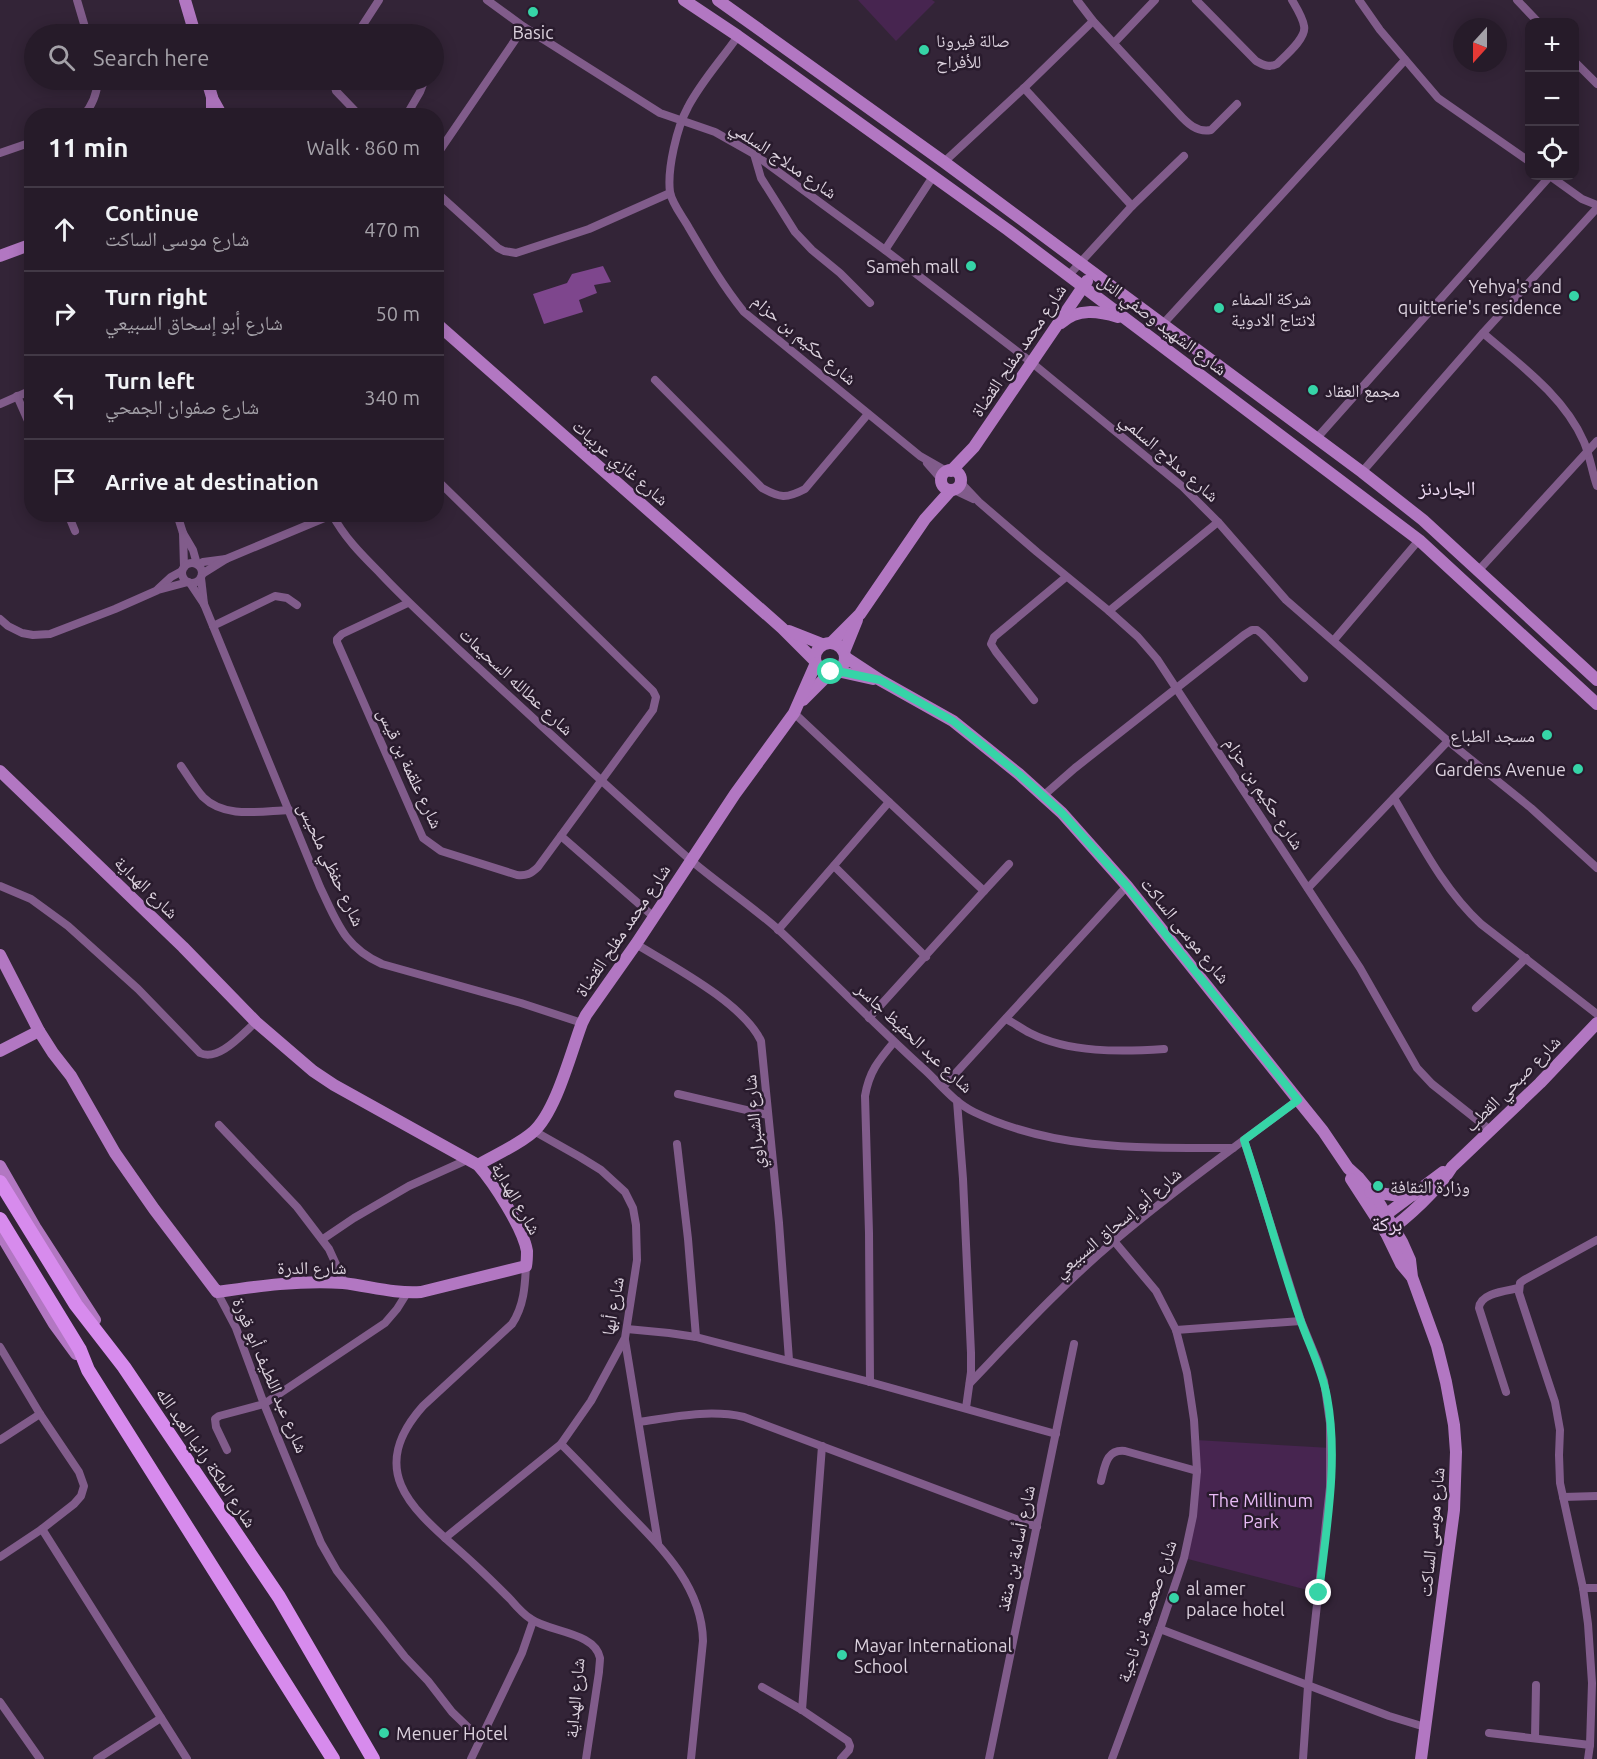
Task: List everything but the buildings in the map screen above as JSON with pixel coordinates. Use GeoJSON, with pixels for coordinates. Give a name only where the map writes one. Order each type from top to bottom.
{"type":"FeatureCollection","features":[{"type":"Feature","properties":{"kind":"main road","name":"شارع الملكة رانيا العبد الله"},"geometry":{"type":"LineString","coordinates":[[0,1182],[76,1305],[124,1367],[279,1597],[373,1759]]}},
{"type":"Feature","properties":{"kind":"main road"},"geometry":{"type":"LineString","coordinates":[[0,1219],[80,1350],[88,1370],[333,1759]]}},
{"type":"Feature","properties":{"kind":"street"},"geometry":{"type":"LineString","coordinates":[[77,0],[84,24]]}},
{"type":"Feature","properties":{"kind":"street"},"geometry":{"type":"LineString","coordinates":[[185,0],[192,24]]}},
{"type":"Feature","properties":{"kind":"street"},"geometry":{"type":"LineString","coordinates":[[364,24],[378,0]]}},
{"type":"Feature","properties":{"kind":"street","name":"شارع مدلاج السلمي"},"geometry":{"type":"LineString","coordinates":[[487,0],[524,27],[660,112],[715,132],[754,154],[885,250],[1031,362],[1183,487],[1218,522],[1279,593],[1448,741],[1531,808],[1597,868]]}},
{"type":"Feature","properties":{"kind":"street","name":"شارع الشهيد وصفي التل"},"geometry":{"type":"LineString","coordinates":[[684,0],[738,36],[1069,275],[1419,540],[1597,704]]}},
{"type":"Feature","properties":{"kind":"street"},"geometry":{"type":"LineString","coordinates":[[1077,0],[1093,21],[1178,113],[1198,130],[1211,129],[1237,104]]}},
{"type":"Feature","properties":{"kind":"street"},"geometry":{"type":"LineString","coordinates":[[1114,43],[1155,0]]}},
{"type":"Feature","properties":{"kind":"street"},"geometry":{"type":"LineString","coordinates":[[1196,0],[1256,61],[1266,66],[1277,64],[1304,34],[1305,27],[1292,0]]}},
{"type":"Feature","properties":{"kind":"street"},"geometry":{"type":"LineString","coordinates":[[1359,0],[1380,30],[1431,92],[1525,159]]}},
{"type":"Feature","properties":{"kind":"street"},"geometry":{"type":"LineString","coordinates":[[1517,0],[1534,18]]}},
{"type":"Feature","properties":{"kind":"street","name":"شارع الشهيد وصفي التل"},"geometry":{"type":"LineString","coordinates":[[725,2],[1362,472],[1423,520],[1596,678]]}},
{"type":"Feature","properties":{"kind":"street"},"geometry":{"type":"LineString","coordinates":[[944,162],[1093,21]]}},
{"type":"Feature","properties":{"kind":"street"},"geometry":{"type":"LineString","coordinates":[[444,144],[524,27]]}},
{"type":"Feature","properties":{"kind":"street"},"geometry":{"type":"LineString","coordinates":[[444,199],[498,248],[516,253],[590,229],[670,193],[673,153],[682,120],[695,96],[738,36]]}},
{"type":"Feature","properties":{"kind":"street"},"geometry":{"type":"LineString","coordinates":[[1162,325],[1405,60]]}},
{"type":"Feature","properties":{"kind":"street"},"geometry":{"type":"LineString","coordinates":[[1579,64],[1597,84]]}},
{"type":"Feature","properties":{"kind":"street"},"geometry":{"type":"LineString","coordinates":[[1024,88],[1132,206]]}},
{"type":"Feature","properties":{"kind":"street"},"geometry":{"type":"LineString","coordinates":[[89,108],[97,90]]}},
{"type":"Feature","properties":{"kind":"street"},"geometry":{"type":"LineString","coordinates":[[210,90],[218,108]]}},
{"type":"Feature","properties":{"kind":"street"},"geometry":{"type":"LineString","coordinates":[[336,90],[352,108]]}},
{"type":"Feature","properties":{"kind":"street"},"geometry":{"type":"LineString","coordinates":[[411,108],[421,90]]}},
{"type":"Feature","properties":{"kind":"street"},"geometry":{"type":"LineString","coordinates":[[212,97],[212,108]]}},
{"type":"Feature","properties":{"kind":"street"},"geometry":{"type":"LineString","coordinates":[[0,153],[24,145]]}},
{"type":"Feature","properties":{"kind":"street"},"geometry":{"type":"LineString","coordinates":[[754,154],[762,178],[795,232],[870,303]]}},
{"type":"Feature","properties":{"kind":"street"},"geometry":{"type":"LineString","coordinates":[[1069,275],[1132,206],[1184,156]]}},
{"type":"Feature","properties":{"kind":"street"},"geometry":{"type":"LineString","coordinates":[[885,250],[934,176]]}},
{"type":"Feature","properties":{"kind":"street"},"geometry":{"type":"LineString","coordinates":[[1316,439],[1546,180]]}},
{"type":"Feature","properties":{"kind":"street"},"geometry":{"type":"LineString","coordinates":[[1362,472],[1597,206],[1582,199],[1556,180]]}},
{"type":"Feature","properties":{"kind":"street","name":"شارع حكيم بن حزام"},"geometry":{"type":"LineString","coordinates":[[670,193],[707,258],[744,312],[979,502],[1066,577],[1110,610],[1138,637],[1177,689],[1360,968],[1418,1068],[1432,1084],[1490,1130]]}},
{"type":"Feature","properties":{"kind":"street"},"geometry":{"type":"LineString","coordinates":[[0,256],[24,247]]}},
{"type":"Feature","properties":{"kind":"street","name":"شارع محمد مفلح القضاة"},"geometry":{"type":"LineString","coordinates":[[844,655],[860,614],[1093,273]]}},
{"type":"Feature","properties":{"kind":"street"},"geometry":{"type":"LineString","coordinates":[[1054,330],[1063,321],[1081,313],[1098,312],[1126,320]]}},
{"type":"Feature","properties":{"kind":"street","name":"شارع غازي عربيات"},"geometry":{"type":"LineString","coordinates":[[444,330],[782,628],[815,662]]}},
{"type":"Feature","properties":{"kind":"street"},"geometry":{"type":"LineString","coordinates":[[1483,333],[1523,367],[1563,407],[1588,452],[1597,486]]}},
{"type":"Feature","properties":{"kind":"street"},"geometry":{"type":"LineString","coordinates":[[655,380],[762,488],[776,496],[792,496],[805,489],[868,414]]}},
{"type":"Feature","properties":{"kind":"street"},"geometry":{"type":"LineString","coordinates":[[0,404],[24,393]]}},
{"type":"Feature","properties":{"kind":"street"},"geometry":{"type":"LineString","coordinates":[[17,396],[24,412]]}},
{"type":"Feature","properties":{"kind":"street"},"geometry":{"type":"LineString","coordinates":[[1478,571],[1597,441]]}},
{"type":"Feature","properties":{"kind":"street","name":"شارع علقمة بن قيس"},"geometry":{"type":"LineString","coordinates":[[408,603],[342,634],[337,642],[423,838],[441,851],[517,875],[525,876],[532,873],[653,710],[656,697],[444,486]]}},
{"type":"Feature","properties":{"kind":"street"},"geometry":{"type":"LineString","coordinates":[[71,522],[75,531]]}},
{"type":"Feature","properties":{"kind":"street"},"geometry":{"type":"LineString","coordinates":[[180,522],[202,571],[201,576]]}},
{"type":"Feature","properties":{"kind":"street"},"geometry":{"type":"LineString","coordinates":[[0,619],[22,633],[50,634],[158,590],[196,582],[226,559],[316,522]]}},
{"type":"Feature","properties":{"kind":"street","name":"شارع عطالله السحيمات"},"geometry":{"type":"LineString","coordinates":[[338,522],[357,550],[408,603],[601,782],[691,860]]}},
{"type":"Feature","properties":{"kind":"street"},"geometry":{"type":"LineString","coordinates":[[1110,610],[1218,522]]}},
{"type":"Feature","properties":{"kind":"street"},"geometry":{"type":"LineString","coordinates":[[183,533],[183,578],[189,583]]}},
{"type":"Feature","properties":{"kind":"street"},"geometry":{"type":"LineString","coordinates":[[1334,640],[1419,540]]}},
{"type":"Feature","properties":{"kind":"street"},"geometry":{"type":"LineString","coordinates":[[158,590],[188,563],[197,564],[226,559]]}},
{"type":"Feature","properties":{"kind":"street","name":"شارع حفظي ملحيس"},"geometry":{"type":"LineString","coordinates":[[201,576],[204,604]]}},
{"type":"Feature","properties":{"kind":"street"},"geometry":{"type":"LineString","coordinates":[[1034,699],[992,644],[994,637],[1066,577]]}},
{"type":"Feature","properties":{"kind":"street","name":"شارع حفظي ملحيس"},"geometry":{"type":"LineString","coordinates":[[189,583],[204,604],[334,917],[344,934],[360,953],[382,964],[582,1023]]}},
{"type":"Feature","properties":{"kind":"street"},"geometry":{"type":"LineString","coordinates":[[213,626],[275,596],[286,598],[297,605]]}},
{"type":"Feature","properties":{"kind":"street","name":"شارع محمد مفلح القضاة"},"geometry":{"type":"LineString","coordinates":[[827,644],[860,614]]}},
{"type":"Feature","properties":{"kind":"street","name":"شارع غازي عربيات"},"geometry":{"type":"LineString","coordinates":[[782,628],[827,644]]}},
{"type":"Feature","properties":{"kind":"street"},"geometry":{"type":"LineString","coordinates":[[1043,796],[1075,768],[1252,630],[1262,633],[1304,678]]}},
{"type":"Feature","properties":{"kind":"street"},"geometry":{"type":"LineString","coordinates":[[827,644],[839,646],[844,655],[843,665],[834,672],[821,669],[815,662],[816,650],[827,644]]}},
{"type":"Feature","properties":{"kind":"street","name":"شارع موسى الساكت"},"geometry":{"type":"LineString","coordinates":[[844,655],[880,680],[953,721],[1019,774],[1062,813],[1127,886],[1323,1131],[1348,1168],[1370,1192],[1382,1218]]}},
{"type":"Feature","properties":{"kind":"street","name":"شارع محمد مفلح القضاة"},"geometry":{"type":"LineString","coordinates":[[796,709],[815,662]]}},
{"type":"Feature","properties":{"kind":"street","name":"شارع محمد مفلح القضاة"},"geometry":{"type":"LineString","coordinates":[[474,1162],[524,1139],[534,1131],[551,1106],[582,1023],[735,794],[796,709],[834,672]]}},
{"type":"Feature","properties":{"kind":"street","name":"شارع موسى الساكت"},"geometry":{"type":"LineString","coordinates":[[834,672],[880,680]]}},
{"type":"Feature","properties":{"kind":"street"},"geometry":{"type":"LineString","coordinates":[[796,709],[889,802],[984,891]]}},
{"type":"Feature","properties":{"kind":"street"},"geometry":{"type":"LineString","coordinates":[[1308,888],[1448,741]]}},
{"type":"Feature","properties":{"kind":"street"},"geometry":{"type":"LineString","coordinates":[[181,766],[203,796],[214,806],[239,812],[289,810]]}},
{"type":"Feature","properties":{"kind":"street","name":"شارع الهداية"},"geometry":{"type":"LineString","coordinates":[[0,771],[183,946],[256,1022],[322,1078],[474,1162],[489,1178],[517,1226],[527,1252],[526,1283],[522,1303],[512,1324],[423,1406],[413,1418],[403,1434],[398,1449],[398,1479],[410,1502],[431,1526],[476,1565],[523,1614],[532,1621],[581,1638],[597,1650],[600,1659],[599,1672],[586,1759]]}},
{"type":"Feature","properties":{"kind":"street"},"geometry":{"type":"LineString","coordinates":[[1394,798],[1453,894],[1466,910],[1597,1014]]}},
{"type":"Feature","properties":{"kind":"street"},"geometry":{"type":"LineString","coordinates":[[778,930],[889,802]]}},
{"type":"Feature","properties":{"kind":"street"},"geometry":{"type":"LineString","coordinates":[[561,836],[654,917]]}},
{"type":"Feature","properties":{"kind":"street","name":"شارع عبد الحفيظ جاسر"},"geometry":{"type":"LineString","coordinates":[[691,860],[778,930],[957,1101],[971,1110],[1023,1131],[1049,1138],[1093,1144],[1233,1148]]}},
{"type":"Feature","properties":{"kind":"street"},"geometry":{"type":"LineString","coordinates":[[869,1018],[1009,864]]}},
{"type":"Feature","properties":{"kind":"street"},"geometry":{"type":"LineString","coordinates":[[834,866],[926,957]]}},
{"type":"Feature","properties":{"kind":"street"},"geometry":{"type":"LineString","coordinates":[[0,886],[31,899],[54,914],[138,990],[200,1053],[208,1056],[215,1055],[256,1022]]}},
{"type":"Feature","properties":{"kind":"street"},"geometry":{"type":"LineString","coordinates":[[943,1087],[1127,886]]}},
{"type":"Feature","properties":{"kind":"street","name":"شارع الشبراوي"},"geometry":{"type":"LineString","coordinates":[[636,944],[703,986],[750,1022],[762,1047],[779,1223],[789,1360]]}},
{"type":"Feature","properties":{"kind":"street","name":"شارع عبد اللطيف أبو قورة"},"geometry":{"type":"LineString","coordinates":[[0,955],[39,1031],[71,1076],[115,1154],[217,1292],[236,1328],[264,1404],[321,1543],[337,1571],[405,1657],[428,1681],[452,1712],[480,1739]]}},
{"type":"Feature","properties":{"kind":"street"},"geometry":{"type":"LineString","coordinates":[[1476,1008],[1526,958]]}},
{"type":"Feature","properties":{"kind":"street"},"geometry":{"type":"LineString","coordinates":[[1006,1018],[1031,1034],[1073,1046],[1128,1051],[1164,1048]]}},
{"type":"Feature","properties":{"kind":"street","name":"شارع صبحي القطب"},"geometry":{"type":"LineString","coordinates":[[1390,1230],[1435,1189],[1452,1167],[1540,1083],[1597,1023]]}},
{"type":"Feature","properties":{"kind":"street"},"geometry":{"type":"LineString","coordinates":[[0,1051],[39,1031]]}},
{"type":"Feature","properties":{"kind":"street"},"geometry":{"type":"LineString","coordinates":[[0,1040],[23,1039]]}},
{"type":"Feature","properties":{"kind":"street"},"geometry":{"type":"LineString","coordinates":[[870,1382],[865,1096],[868,1080],[894,1042]]}},
{"type":"Feature","properties":{"kind":"street"},"geometry":{"type":"LineString","coordinates":[[678,1094],[768,1115]]}},
{"type":"Feature","properties":{"kind":"street","name":"شارع أبو إسحاق السبيعي"},"geometry":{"type":"LineString","coordinates":[[970,1383],[1114,1241],[1298,1100]]}},
{"type":"Feature","properties":{"kind":"street"},"geometry":{"type":"LineString","coordinates":[[957,1101],[970,1326],[970,1383],[966,1408]]}},
{"type":"Feature","properties":{"kind":"street"},"geometry":{"type":"LineString","coordinates":[[219,1125],[297,1207],[323,1239],[345,1284]]}},
{"type":"Feature","properties":{"kind":"street","name":"شارع أبها"},"geometry":{"type":"LineString","coordinates":[[446,1538],[561,1444],[591,1401],[626,1334],[637,1260],[633,1208],[625,1192],[601,1170],[534,1131]]}},
{"type":"Feature","properties":{"kind":"street"},"geometry":{"type":"LineString","coordinates":[[1244,1140],[1301,1321],[1317,1360],[1328,1398],[1331,1448],[1330,1487],[1308,1686],[1303,1759]]}},
{"type":"Feature","properties":{"kind":"street"},"geometry":{"type":"LineString","coordinates":[[677,1144],[696,1337]]}},
{"type":"Feature","properties":{"kind":"street"},"geometry":{"type":"LineString","coordinates":[[323,1239],[408,1186],[474,1162]]}},
{"type":"Feature","properties":{"kind":"street"},"geometry":{"type":"LineString","coordinates":[[0,1166],[35,1227],[124,1367]]}},
{"type":"Feature","properties":{"kind":"street","name":"شارع صبحي القطب"},"geometry":{"type":"LineString","coordinates":[[1382,1218],[1452,1167]]}},
{"type":"Feature","properties":{"kind":"street","name":"شارع موسى الساكت"},"geometry":{"type":"LineString","coordinates":[[1348,1168],[1352,1181],[1390,1230],[1401,1264],[1412,1277],[1440,1355],[1454,1425],[1456,1452],[1454,1510],[1421,1759]]}},
{"type":"Feature","properties":{"kind":"street"},"geometry":{"type":"LineString","coordinates":[[1370,1192],[1401,1196],[1414,1194]]}},
{"type":"Feature","properties":{"kind":"street"},"geometry":{"type":"LineString","coordinates":[[1,1236],[54,1324],[88,1370]]}},
{"type":"Feature","properties":{"kind":"street"},"geometry":{"type":"LineString","coordinates":[[1588,1759],[1592,1683],[1588,1624],[1559,1470],[1560,1430],[1555,1402],[1520,1298],[1519,1288],[1520,1283],[1524,1280],[1597,1240]]}},
{"type":"Feature","properties":{"kind":"street","name":"شارع صعصعة بن ناجية"},"geometry":{"type":"LineString","coordinates":[[1112,1759],[1184,1558],[1197,1472],[1194,1420],[1187,1373],[1176,1330],[1156,1291],[1114,1241]]}},
{"type":"Feature","properties":{"kind":"street","name":"شارع الدرة"},"geometry":{"type":"LineString","coordinates":[[217,1292],[320,1282],[407,1293],[433,1290],[526,1266]]}},
{"type":"Feature","properties":{"kind":"street"},"geometry":{"type":"LineString","coordinates":[[1506,1392],[1479,1303],[1488,1296],[1519,1288]]}},
{"type":"Feature","properties":{"kind":"street"},"geometry":{"type":"LineString","coordinates":[[227,1450],[214,1419],[264,1404],[385,1323],[398,1309],[407,1293]]}},
{"type":"Feature","properties":{"kind":"street"},"geometry":{"type":"LineString","coordinates":[[1176,1330],[1301,1321]]}},
{"type":"Feature","properties":{"kind":"street"},"geometry":{"type":"LineString","coordinates":[[658,1544],[626,1334],[669,1333],[696,1337],[789,1360],[1056,1434]]}},
{"type":"Feature","properties":{"kind":"street","name":"شارع أسامة بن منقذ"},"geometry":{"type":"LineString","coordinates":[[989,1759],[1074,1344]]}},
{"type":"Feature","properties":{"kind":"street"},"geometry":{"type":"LineString","coordinates":[[0,1347],[78,1472],[84,1486],[79,1499],[42,1529],[0,1557]]}},
{"type":"Feature","properties":{"kind":"street"},"geometry":{"type":"LineString","coordinates":[[0,1440],[40,1414]]}},
{"type":"Feature","properties":{"kind":"street"},"geometry":{"type":"LineString","coordinates":[[639,1422],[695,1414],[730,1414],[744,1417],[1037,1527]]}},
{"type":"Feature","properties":{"kind":"street"},"geometry":{"type":"LineString","coordinates":[[561,1444],[658,1544],[697,1603],[703,1627],[703,1641],[691,1759]]}},
{"type":"Feature","properties":{"kind":"street"},"geometry":{"type":"LineString","coordinates":[[802,1710],[822,1446]]}},
{"type":"Feature","properties":{"kind":"street"},"geometry":{"type":"LineString","coordinates":[[1101,1481],[1107,1459],[1118,1451],[1197,1472]]}},
{"type":"Feature","properties":{"kind":"street"},"geometry":{"type":"LineString","coordinates":[[1563,1497],[1597,1496]]}},
{"type":"Feature","properties":{"kind":"street"},"geometry":{"type":"LineString","coordinates":[[42,1529],[187,1759]]}},
{"type":"Feature","properties":{"kind":"street"},"geometry":{"type":"LineString","coordinates":[[1583,1588],[1597,1588]]}},
{"type":"Feature","properties":{"kind":"street"},"geometry":{"type":"LineString","coordinates":[[471,1759],[522,1653],[532,1621]]}},
{"type":"Feature","properties":{"kind":"street"},"geometry":{"type":"LineString","coordinates":[[1160,1629],[1308,1686],[1425,1727]]}},
{"type":"Feature","properties":{"kind":"street"},"geometry":{"type":"LineString","coordinates":[[1535,1738],[1536,1685]]}},
{"type":"Feature","properties":{"kind":"street"},"geometry":{"type":"LineString","coordinates":[[762,1687],[848,1741],[849,1750],[842,1759]]}},
{"type":"Feature","properties":{"kind":"street"},"geometry":{"type":"LineString","coordinates":[[0,1702],[40,1759]]}},
{"type":"Feature","properties":{"kind":"street"},"geometry":{"type":"LineString","coordinates":[[97,1759],[161,1718]]}},
{"type":"Feature","properties":{"kind":"street"},"geometry":{"type":"LineString","coordinates":[[1489,1733],[1590,1745]]}},
{"type":"Feature","properties":{"kind":"green space"},"geometry":{"type":"Polygon","coordinates":[[[858,0],[932,0],[935,2],[896,41],[858,0]]]}},
{"type":"Feature","properties":{"kind":"green space","name":"The Millinum Park"},"geometry":{"type":"Polygon","coordinates":[[[1196,1440],[1331,1448],[1319,1593],[1184,1558],[1188,1542],[1196,1440]]]}},
{"type":"Feature","properties":{"kind":"shaded area"},"geometry":{"type":"Polygon","coordinates":[[[603,266],[611,282],[594,285],[597,293],[579,300],[583,312],[544,324],[533,294],[567,283],[572,274],[603,266]]]}},
{"type":"Feature","properties":{"kind":"place","name":"Basic"},"geometry":{"type":"Point","coordinates":[533,12]}},
{"type":"Feature","properties":{"kind":"place","name":"صالة فيرونا للأفراح"},"geometry":{"type":"Point","coordinates":[924,50]}},
{"type":"Feature","properties":{"kind":"place","name":"Sameh mall"},"geometry":{"type":"Point","coordinates":[971,266]}},
{"type":"Feature","properties":{"kind":"place","name":"Yehya's and quitterie's residence"},"geometry":{"type":"Point","coordinates":[1574,296]}},
{"type":"Feature","properties":{"kind":"place","name":"شركة الصفاء لانتاج الادوية"},"geometry":{"type":"Point","coordinates":[1219,308]}},
{"type":"Feature","properties":{"kind":"place","name":"مجمع العقاد"},"geometry":{"type":"Point","coordinates":[1313,390]}},
{"type":"Feature","properties":{"kind":"place","name":"مسجد الطباع"},"geometry":{"type":"Point","coordinates":[1547,735]}},
{"type":"Feature","properties":{"kind":"place","name":"Gardens Avenue"},"geometry":{"type":"Point","coordinates":[1578,769]}},
{"type":"Feature","properties":{"kind":"place","name":"وزارة الثقافة"},"geometry":{"type":"Point","coordinates":[1378,1186]}},
{"type":"Feature","properties":{"kind":"place","name":"al amer palace hotel"},"geometry":{"type":"Point","coordinates":[1174,1598]}},
{"type":"Feature","properties":{"kind":"place","name":"Mayar International School"},"geometry":{"type":"Point","coordinates":[842,1655]}},
{"type":"Feature","properties":{"kind":"place","name":"Menuer Hotel"},"geometry":{"type":"Point","coordinates":[384,1733]}},
{"type":"Feature","properties":{"kind":"district","name":"الجاردنز"},"geometry":{"type":"Point","coordinates":[1447,487]}},
{"type":"Feature","properties":{"kind":"district","name":"بركة"},"geometry":{"type":"Point","coordinates":[1387,1223]}},
{"type":"Feature","properties":{"kind":"route"},"geometry":{"type":"LineString","coordinates":[[831,672],[837,671],[880,680],[953,721],[1019,774],[1062,813],[1127,886],[1298,1100],[1244,1140],[1301,1321],[1310,1340],[1328,1398],[1332,1467],[1319,1593]]}}]}
